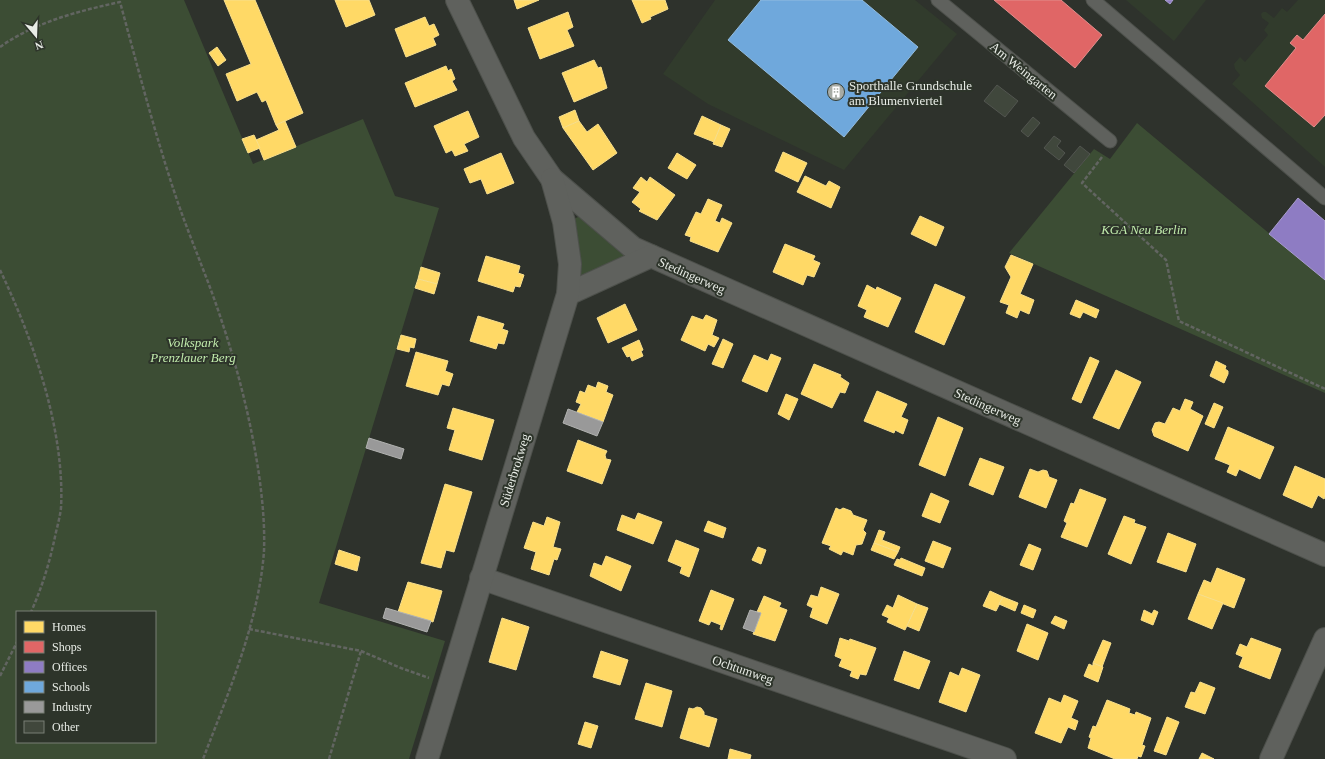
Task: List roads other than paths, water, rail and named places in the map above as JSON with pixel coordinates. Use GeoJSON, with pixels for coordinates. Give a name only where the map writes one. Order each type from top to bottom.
{"type":"FeatureCollection","features":[{"type":"Feature","properties":{"kind":"street","name":"Stedingerweg"},"geometry":{"type":"LineString","coordinates":[[457,0],[524,138],[552,179],[633,248],[1325,555]]}},
{"type":"Feature","properties":{"kind":"street","name":"Süderbrokweg"},"geometry":{"type":"LineString","coordinates":[[427,759],[568,294],[570,264],[564,222],[552,179]]}},
{"type":"Feature","properties":{"kind":"street","name":"Stedingerweg"},"geometry":{"type":"LineString","coordinates":[[568,294],[651,256]]}},
{"type":"Feature","properties":{"kind":"street","name":"Ochtumweg"},"geometry":{"type":"LineString","coordinates":[[482,578],[1006,759]]}},
{"type":"Feature","properties":{"kind":"street"},"geometry":{"type":"LineString","coordinates":[[1271,759],[1325,639]]}},
{"type":"Feature","properties":{"kind":"lane","name":"Am Weingarten"},"geometry":{"type":"LineString","coordinates":[[938,0],[1110,141]]}},
{"type":"Feature","properties":{"kind":"lane"},"geometry":{"type":"LineString","coordinates":[[1093,0],[1325,198]]}},
{"type":"Feature","properties":{"kind":"place","name":"Sporthalle Grundschule am Blumenviertel"},"geometry":{"type":"Point","coordinates":[836,92]}},
{"type":"Feature","properties":{"kind":"park label","name":"KGA Neu Berlin"},"geometry":{"type":"Point","coordinates":[1144,229]}},
{"type":"Feature","properties":{"kind":"park label","name":"Volkspark Prenzlauer Berg"},"geometry":{"type":"Point","coordinates":[193,350]}}]}
